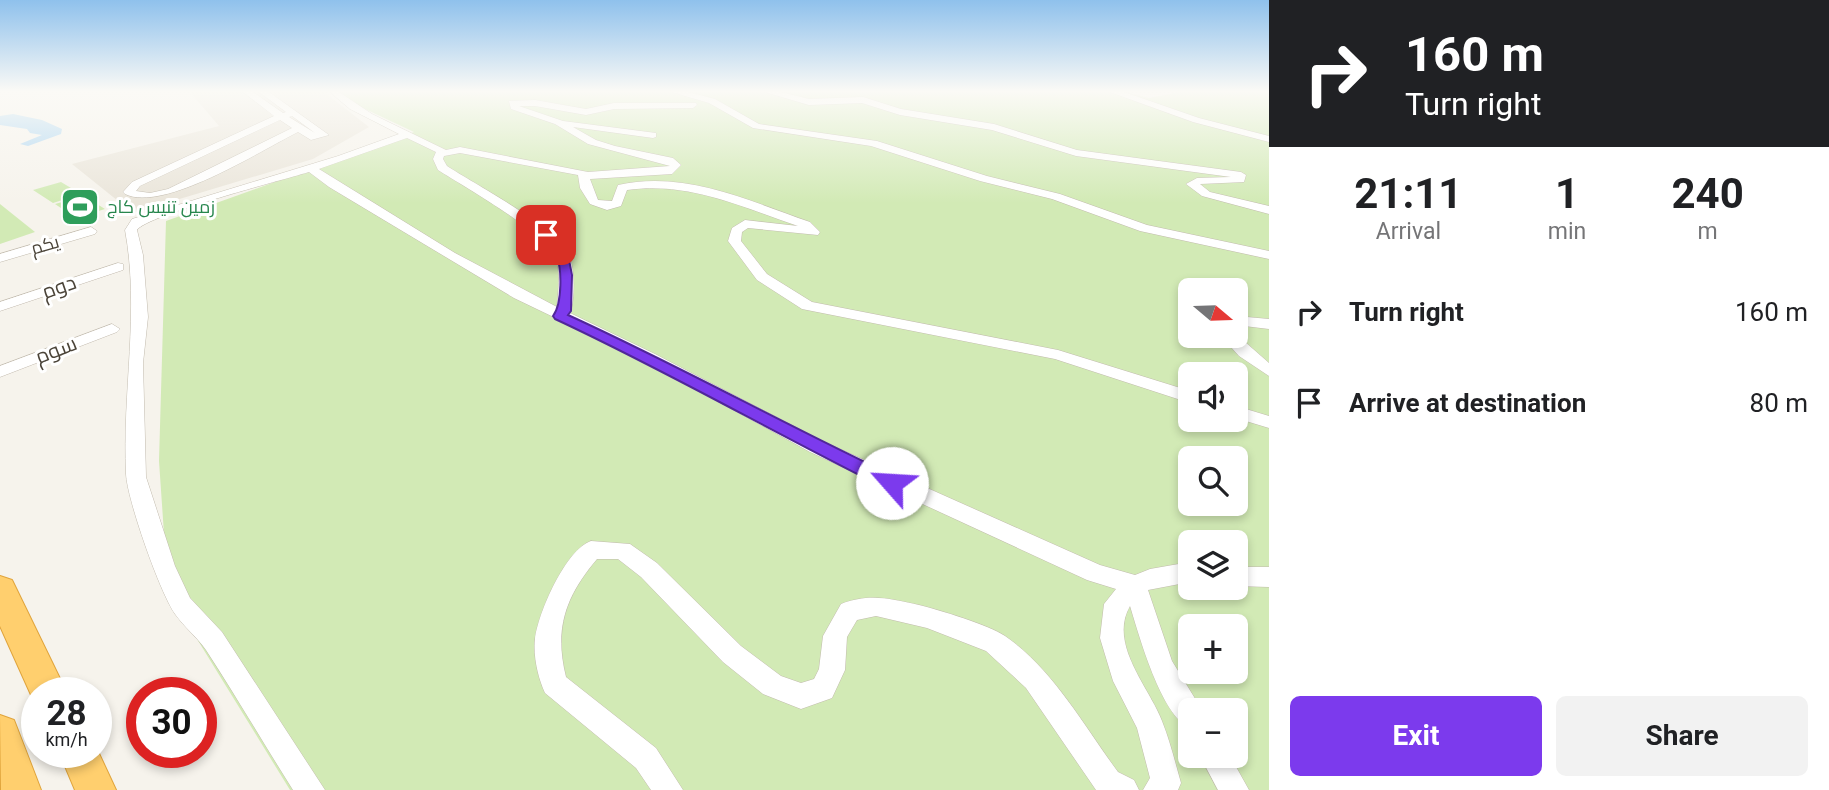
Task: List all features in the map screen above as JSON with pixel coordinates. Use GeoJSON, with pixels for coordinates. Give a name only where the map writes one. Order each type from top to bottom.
{"type":"FeatureCollection","features":[{"type":"Feature","properties":{"kind":"highway"},"geometry":{"type":"LineString","coordinates":[[0,590],[42,677]]}},
{"type":"Feature","properties":{"kind":"highway"},"geometry":{"type":"LineString","coordinates":[[0,734],[21,790]]}},
{"type":"Feature","properties":{"kind":"highway"},"geometry":{"type":"LineString","coordinates":[[86,768],[96,790]]}},
{"type":"Feature","properties":{"kind":"street"},"geometry":{"type":"LineString","coordinates":[[254,129],[136,184],[129,192],[132,195],[150,196],[172,191],[297,129]]}},
{"type":"Feature","properties":{"kind":"street"},"geometry":{"type":"LineString","coordinates":[[300,129],[313,137],[324,134],[317,129]]}},
{"type":"Feature","properties":{"kind":"street"},"geometry":{"type":"LineString","coordinates":[[398,129],[445,153]]}},
{"type":"Feature","properties":{"kind":"street"},"geometry":{"type":"LineString","coordinates":[[570,129],[592,142],[669,160],[676,165],[672,171],[584,176]]}},
{"type":"Feature","properties":{"kind":"street"},"geometry":{"type":"LineString","coordinates":[[608,129],[653,135]]}},
{"type":"Feature","properties":{"kind":"street"},"geometry":{"type":"LineString","coordinates":[[776,129],[873,143],[984,178],[1056,196],[1144,228],[1214,241],[1269,256]]}},
{"type":"Feature","properties":{"kind":"street"},"geometry":{"type":"LineString","coordinates":[[1000,129],[1076,153],[1241,175],[1240,180],[1197,181],[1192,184],[1206,194],[1269,210]]}},
{"type":"Feature","properties":{"kind":"street"},"geometry":{"type":"LineString","coordinates":[[1230,129],[1269,139]]}},
{"type":"Feature","properties":{"kind":"street"},"geometry":{"type":"LineString","coordinates":[[310,790],[213,640],[182,605],[164,566],[136,477],[135,363],[140,317],[136,256],[131,230],[136,222],[167,211],[312,169],[409,134]]}},
{"type":"Feature","properties":{"kind":"street"},"geometry":{"type":"LineString","coordinates":[[560,316],[564,311],[566,275],[562,255],[546,235],[442,168],[439,159],[445,153],[460,150],[583,173],[594,202],[607,206],[617,204],[622,187],[638,183],[674,183],[699,189],[806,225],[814,232],[745,224],[736,231],[734,241],[762,277],[807,306],[1058,355],[1178,393]]}},
{"type":"Feature","properties":{"kind":"street"},"geometry":{"type":"LineString","coordinates":[[312,169],[450,256],[560,316],[649,357],[817,447],[892,483],[1045,548],[1095,573],[1135,585]]}},
{"type":"Feature","properties":{"kind":"street","name":"یکم"},"geometry":{"type":"LineString","coordinates":[[0,258],[91,232]]}},
{"type":"Feature","properties":{"kind":"street","name":"دوم"},"geometry":{"type":"LineString","coordinates":[[0,307],[118,267]]}},
{"type":"Feature","properties":{"kind":"street"},"geometry":{"type":"LineString","coordinates":[[1248,322],[1269,324]]}},
{"type":"Feature","properties":{"kind":"street","name":"سوم"},"geometry":{"type":"LineString","coordinates":[[0,372],[112,329]]}},
{"type":"Feature","properties":{"kind":"street"},"geometry":{"type":"LineString","coordinates":[[1240,348],[1269,371]]}},
{"type":"Feature","properties":{"kind":"street"},"geometry":{"type":"LineString","coordinates":[[1248,416],[1269,422]]}},
{"type":"Feature","properties":{"kind":"street"},"geometry":{"type":"LineString","coordinates":[[668,790],[646,758],[554,684],[547,640],[564,589],[579,563],[591,550],[622,550],[649,570],[732,654],[772,685],[801,696],[823,689],[832,670],[835,636],[849,611],[876,606],[928,618],[995,643],[1035,679],[1108,782],[1124,790]]}},
{"type":"Feature","properties":{"kind":"street"},"geometry":{"type":"LineString","coordinates":[[1157,790],[1166,783],[1150,724],[1126,681],[1112,638],[1116,604],[1135,585],[1150,579],[1178,574]]}},
{"type":"Feature","properties":{"kind":"street"},"geometry":{"type":"LineString","coordinates":[[1248,577],[1269,577]]}},
{"type":"Feature","properties":{"kind":"street"},"geometry":{"type":"LineString","coordinates":[[1135,585],[1161,666],[1180,698]]}},
{"type":"Feature","properties":{"kind":"street"},"geometry":{"type":"LineString","coordinates":[[1221,768],[1234,790]]}},
{"type":"Feature","properties":{"kind":"shaded area"},"geometry":{"type":"Polygon","coordinates":[[[208,129],[366,129],[313,159],[133,213],[72,164],[208,129]]]}},
{"type":"Feature","properties":{"kind":"green space"},"geometry":{"type":"Polygon","coordinates":[[[407,129],[1269,129],[1269,790],[290,790],[168,592],[159,461],[166,221],[414,132],[407,129]]]}},
{"type":"Feature","properties":{"kind":"green space","name":"زمین تنیس کاج"},"geometry":{"type":"Polygon","coordinates":[[[61,182],[81,194],[53,203],[33,190],[61,182]]]}},
{"type":"Feature","properties":{"kind":"green space","name":"زمین تنیس کاج"},"geometry":{"type":"Polygon","coordinates":[[[84,196],[105,209],[76,218],[55,204],[84,196]]]}},
{"type":"Feature","properties":{"kind":"green space"},"geometry":{"type":"Polygon","coordinates":[[[0,204],[35,232],[0,244],[0,204]]]}},
{"type":"Feature","properties":{"kind":"water"},"geometry":{"type":"Polygon","coordinates":[[[27,129],[62,129],[61,134],[28,146],[20,144],[42,135],[30,133],[27,129]]]}},
{"type":"Feature","properties":{"kind":"place","name":"زمین تنیس کاج"},"geometry":{"type":"Point","coordinates":[80,207]}},
{"type":"Feature","properties":{"kind":"route"},"geometry":{"type":"LineString","coordinates":[[546,235],[562,255],[566,275],[564,311],[560,316],[649,357],[817,447],[892,483]]}}]}
